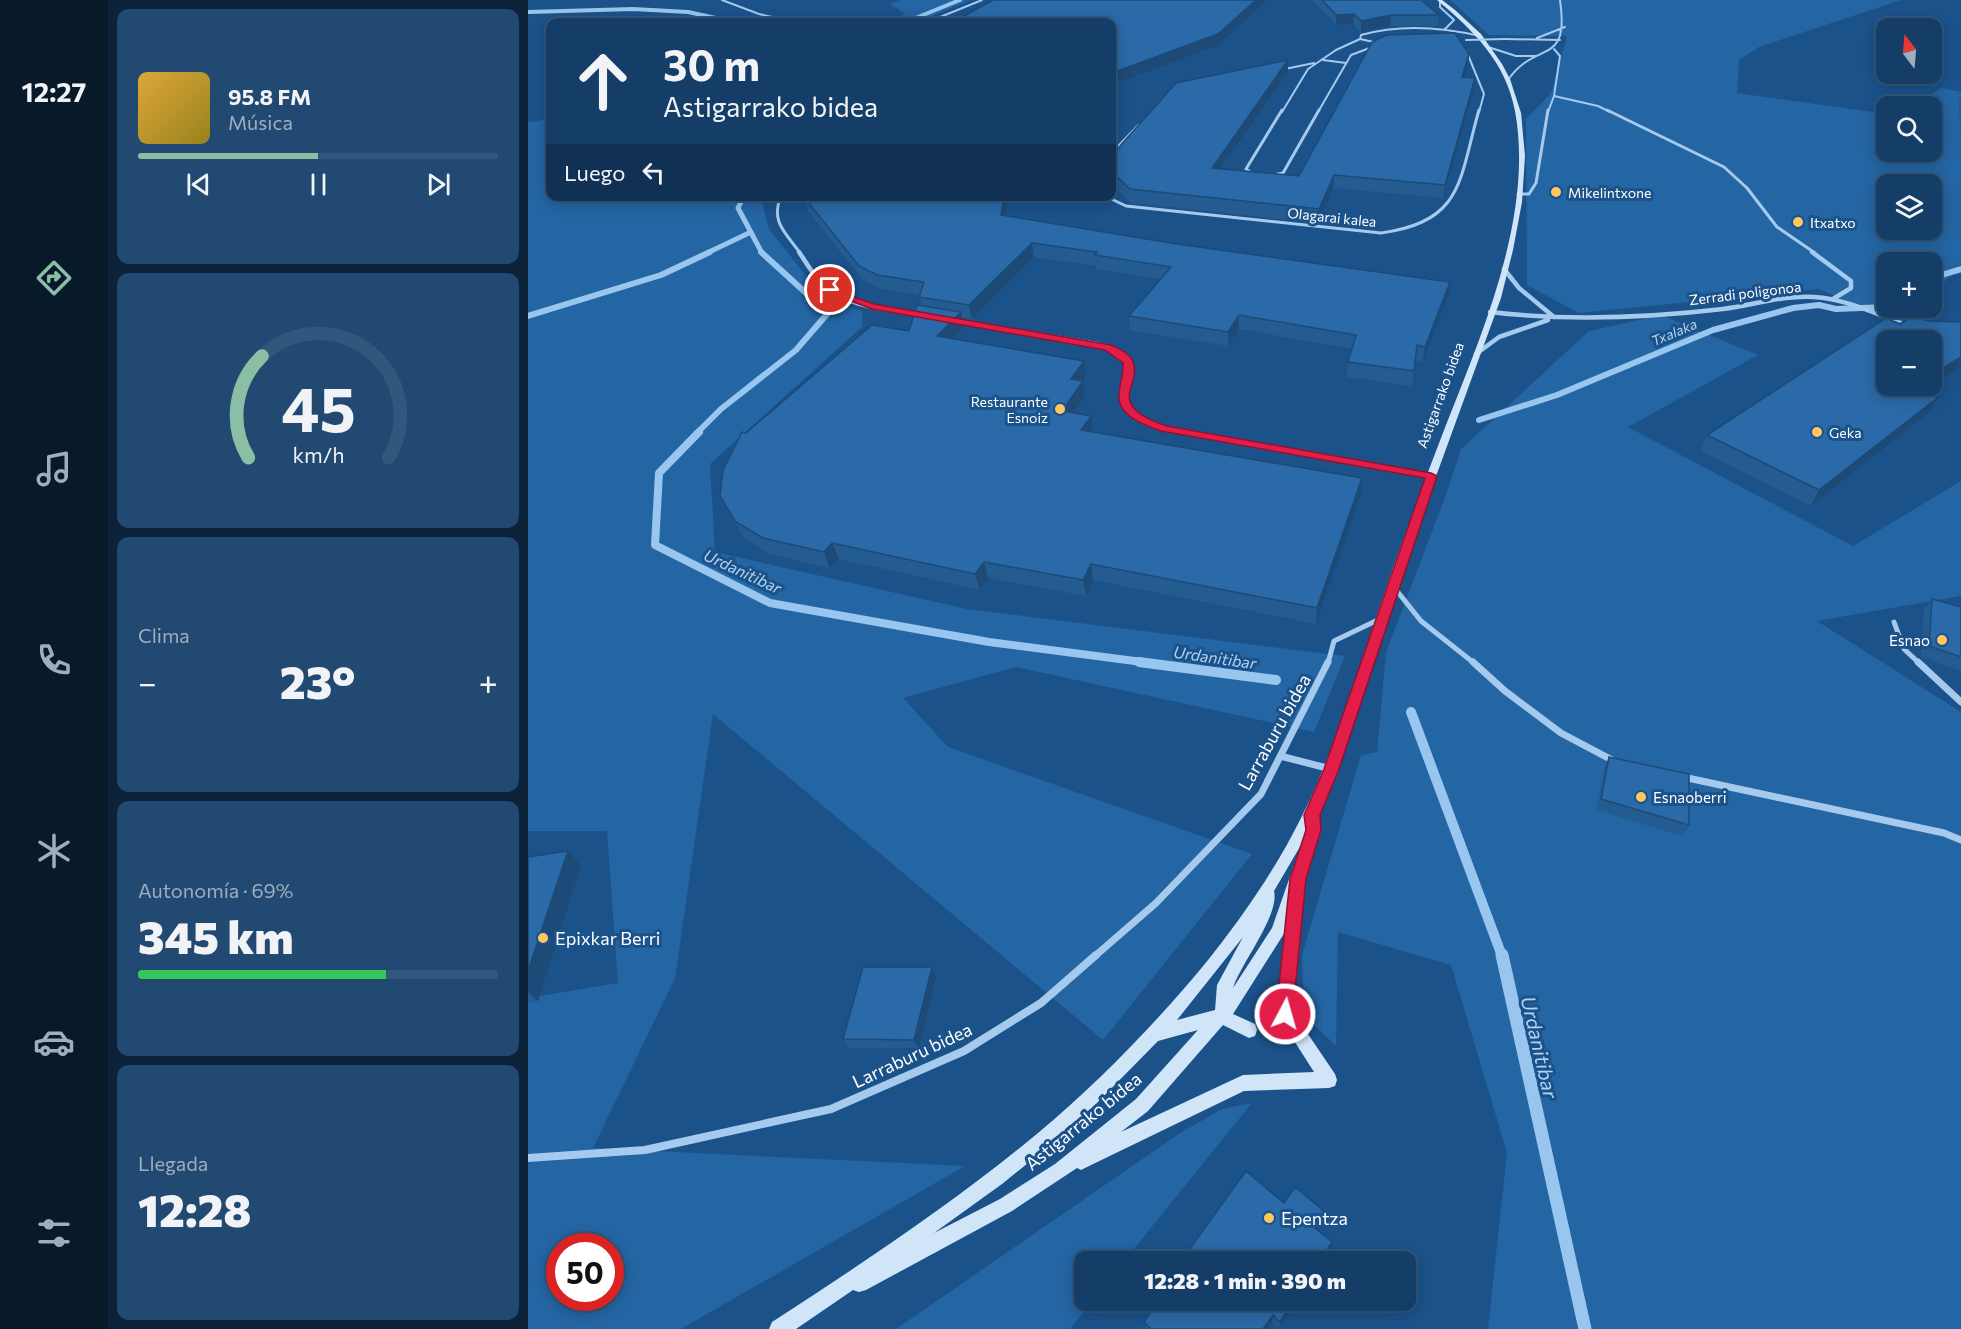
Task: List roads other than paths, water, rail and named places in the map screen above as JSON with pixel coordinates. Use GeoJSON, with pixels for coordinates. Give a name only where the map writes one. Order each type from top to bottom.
{"type":"FeatureCollection","features":[{"type":"Feature","properties":{"kind":"main road","name":"Astigarrako bidea"},"geometry":{"type":"LineString","coordinates":[[779,1329],[816,1306],[985,1186],[1047,1137],[1153,1034],[1217,961],[1270,884],[1301,828],[1312,815],[1331,769],[1431,476],[1491,312],[1504,269],[1518,194],[1520,132],[1508,80],[1480,36],[1439,0]]}},
{"type":"Feature","properties":{"kind":"main road","name":"Astigarrako bidea"},"geometry":{"type":"LineString","coordinates":[[816,1306],[1006,1206],[1061,1170],[1142,1105],[1221,1016],[1278,931],[1298,879],[1313,830],[1312,815]]}},
{"type":"Feature","properties":{"kind":"main road"},"geometry":{"type":"LineString","coordinates":[[1061,1170],[1243,1083],[1329,1080],[1285,1014],[1298,879]]}},
{"type":"Feature","properties":{"kind":"main road"},"geometry":{"type":"LineString","coordinates":[[1221,1016],[1225,985],[1264,913],[1270,884]]}},
{"type":"Feature","properties":{"kind":"main road"},"geometry":{"type":"LineString","coordinates":[[1153,1034],[1221,1016],[1249,1030]]}},
{"type":"Feature","properties":{"kind":"street"},"geometry":{"type":"LineString","coordinates":[[722,0],[777,18]]}},
{"type":"Feature","properties":{"kind":"street"},"geometry":{"type":"LineString","coordinates":[[938,18],[982,0]]}},
{"type":"Feature","properties":{"kind":"street"},"geometry":{"type":"LineString","coordinates":[[1439,0],[1440,7],[1454,20],[1445,29]]}},
{"type":"Feature","properties":{"kind":"street"},"geometry":{"type":"LineString","coordinates":[[1508,80],[1517,66],[1554,49],[1560,40],[1565,27],[1560,0]]}},
{"type":"Feature","properties":{"kind":"street"},"geometry":{"type":"LineString","coordinates":[[1533,39],[1565,27]]}},
{"type":"Feature","properties":{"kind":"street"},"geometry":{"type":"LineString","coordinates":[[1360,39],[1360,34],[1370,32],[1445,29],[1480,36]]}},
{"type":"Feature","properties":{"kind":"street"},"geometry":{"type":"LineString","coordinates":[[1260,175],[1252,174],[1246,169],[1308,69],[1319,60],[1360,39],[1385,43],[1357,52],[1346,63],[1283,173],[1269,176]]}},
{"type":"Feature","properties":{"kind":"street"},"geometry":{"type":"LineString","coordinates":[[1458,40],[1560,40]]}},
{"type":"Feature","properties":{"kind":"street","name":"Olagarai kalea"},"geometry":{"type":"LineString","coordinates":[[1116,201],[1126,206],[1382,233],[1403,230],[1432,219],[1453,198],[1484,94],[1462,45]]}},
{"type":"Feature","properties":{"kind":"street"},"geometry":{"type":"LineString","coordinates":[[1488,47],[1516,56],[1544,55]]}},
{"type":"Feature","properties":{"kind":"street"},"geometry":{"type":"LineString","coordinates":[[1518,194],[1529,194],[1536,183],[1560,56],[1554,49]]}},
{"type":"Feature","properties":{"kind":"street"},"geometry":{"type":"LineString","coordinates":[[1319,60],[1335,59],[1346,63]]}},
{"type":"Feature","properties":{"kind":"street"},"geometry":{"type":"LineString","coordinates":[[1269,72],[1315,63]]}},
{"type":"Feature","properties":{"kind":"street"},"geometry":{"type":"LineString","coordinates":[[1554,96],[1606,110],[1694,151],[1734,175],[1777,227],[1846,275],[1851,281],[1851,288],[1833,299]]}},
{"type":"Feature","properties":{"kind":"street"},"geometry":{"type":"LineString","coordinates":[[1116,149],[1141,123]]}},
{"type":"Feature","properties":{"kind":"street"},"geometry":{"type":"LineString","coordinates":[[779,201],[776,208],[777,220],[821,283],[830,290],[864,304],[929,316]]}},
{"type":"Feature","properties":{"kind":"street"},"geometry":{"type":"LineString","coordinates":[[1504,269],[1518,288],[1554,317]]}},
{"type":"Feature","properties":{"kind":"street","name":"Zerradi poligonoa"},"geometry":{"type":"LineString","coordinates":[[1491,312],[1554,317],[1724,309],[1786,297],[1833,299],[1915,326]]}},
{"type":"Feature","properties":{"kind":"street"},"geometry":{"type":"LineString","coordinates":[[1476,354],[1498,337],[1554,317]]}},
{"type":"Feature","properties":{"kind":"street"},"geometry":{"type":"LineString","coordinates":[[952,320],[1107,347],[1124,356],[1130,369],[1123,394],[1130,411],[1151,424],[1165,429],[1431,476]]}},
{"type":"Feature","properties":{"kind":"street"},"geometry":{"type":"LineString","coordinates":[[1394,586],[1420,621],[1464,654],[1505,691],[1561,733],[1612,761],[1622,763]]}},
{"type":"Feature","properties":{"kind":"street","name":"Larraburu bidea"},"geometry":{"type":"LineString","coordinates":[[528,1158],[645,1150],[831,1109],[964,1051],[1041,1003],[1156,903],[1261,794],[1326,669],[1334,641],[1382,618]]}},
{"type":"Feature","properties":{"kind":"street"},"geometry":{"type":"LineString","coordinates":[[1894,622],[1904,649],[1961,702]]}},
{"type":"Feature","properties":{"kind":"street"},"geometry":{"type":"LineString","coordinates":[[1280,756],[1331,769]]}},
{"type":"Feature","properties":{"kind":"street"},"geometry":{"type":"LineString","coordinates":[[1677,776],[1944,833],[1961,840]]}},
{"type":"Feature","properties":{"kind":"waterway","name":"Urdanitibar"},"geometry":{"type":"LineString","coordinates":[[916,18],[960,0]]}},
{"type":"Feature","properties":{"kind":"waterway"},"geometry":{"type":"LineString","coordinates":[[528,12],[633,9],[688,12],[716,18]]}},
{"type":"Feature","properties":{"kind":"waterway","name":"Urdanitibar"},"geometry":{"type":"LineString","coordinates":[[742,201],[738,208],[751,232]]}},
{"type":"Feature","properties":{"kind":"waterway"},"geometry":{"type":"LineString","coordinates":[[707,253],[751,232]]}},
{"type":"Feature","properties":{"kind":"waterway","name":"Urdanitibar"},"geometry":{"type":"LineString","coordinates":[[751,232],[762,253]]}},
{"type":"Feature","properties":{"kind":"waterway"},"geometry":{"type":"LineString","coordinates":[[528,316],[661,275],[710,252]]}},
{"type":"Feature","properties":{"kind":"waterway","name":"Urdanitibar"},"geometry":{"type":"LineString","coordinates":[[697,433],[721,409],[796,350],[828,313],[762,253]]}},
{"type":"Feature","properties":{"kind":"waterway","name":"Txalaka"},"geometry":{"type":"LineString","coordinates":[[1942,275],[1961,269]]}},
{"type":"Feature","properties":{"kind":"waterway","name":"Txalaka"},"geometry":{"type":"LineString","coordinates":[[1479,420],[1557,395],[1713,330],[1793,308],[1819,305],[1836,309],[1876,307]]}},
{"type":"Feature","properties":{"kind":"waterway","name":"Urdanitibar"},"geometry":{"type":"LineString","coordinates":[[699,432],[659,473],[655,545],[770,603],[989,642],[1150,663]]}},
{"type":"Feature","properties":{"kind":"waterway","name":"Urdanitibar"},"geometry":{"type":"LineString","coordinates":[[1139,662],[1276,680]]}},
{"type":"Feature","properties":{"kind":"waterway","name":"Urdanitibar"},"geometry":{"type":"LineString","coordinates":[[1411,712],[1502,956]]}},
{"type":"Feature","properties":{"kind":"waterway","name":"Urdanitibar"},"geometry":{"type":"LineString","coordinates":[[1502,955],[1585,1329]]}},
{"type":"Feature","properties":{"kind":"place","name":"Mikelintxone"},"geometry":{"type":"Point","coordinates":[1556,192]}},
{"type":"Feature","properties":{"kind":"place","name":"Itxatxo"},"geometry":{"type":"Point","coordinates":[1798,222]}},
{"type":"Feature","properties":{"kind":"place","name":"Restaurante Esnoiz"},"geometry":{"type":"Point","coordinates":[1060,409]}},
{"type":"Feature","properties":{"kind":"place","name":"Geka"},"geometry":{"type":"Point","coordinates":[1817,432]}},
{"type":"Feature","properties":{"kind":"place","name":"Esnao"},"geometry":{"type":"Point","coordinates":[1942,640]}},
{"type":"Feature","properties":{"kind":"place","name":"Esnaoberri"},"geometry":{"type":"Point","coordinates":[1641,797]}},
{"type":"Feature","properties":{"kind":"place","name":"Epixkar Berri"},"geometry":{"type":"Point","coordinates":[543,938]}},
{"type":"Feature","properties":{"kind":"place","name":"Epentza"},"geometry":{"type":"Point","coordinates":[1269,1218]}}]}
